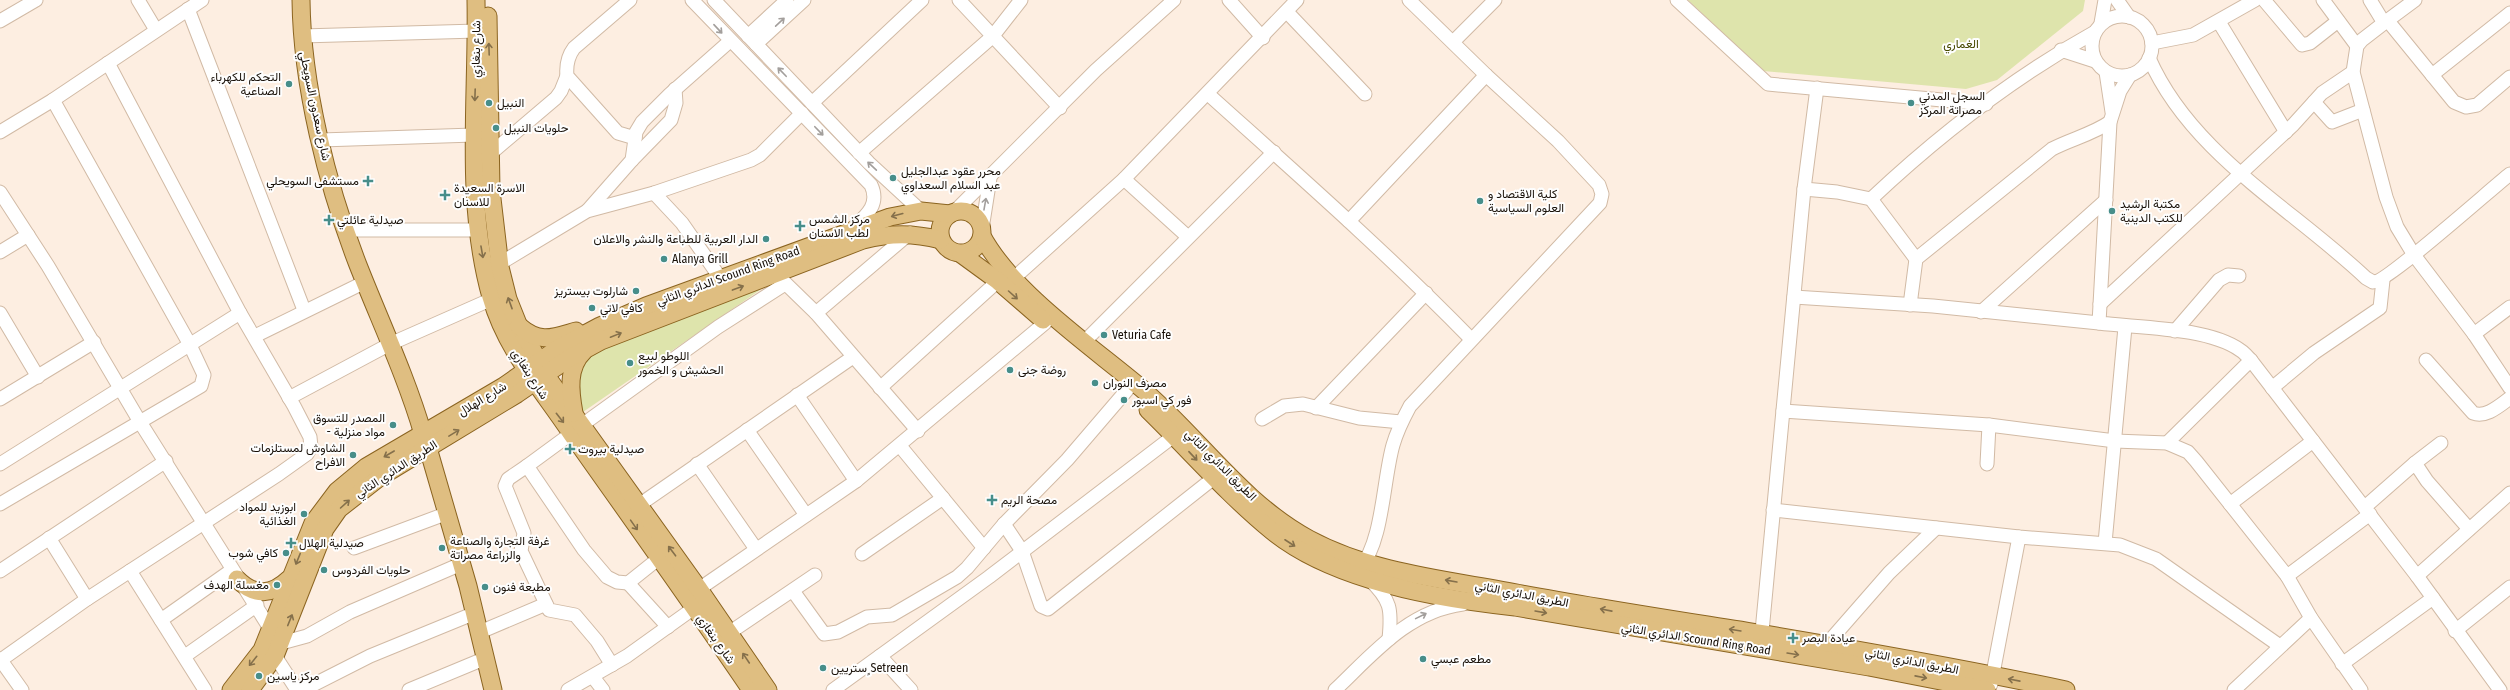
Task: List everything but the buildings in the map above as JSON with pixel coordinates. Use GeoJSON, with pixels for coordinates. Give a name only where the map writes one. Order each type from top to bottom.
{"type":"FeatureCollection","features":[{"type":"Feature","properties":{"kind":"main road","name":"شارع سعدون السويحلي"},"geometry":{"type":"LineString","coordinates":[[301,0],[304,63],[321,140],[346,230],[390,344],[425,441]]}},
{"type":"Feature","properties":{"kind":"main road","name":"شارع بنغازي"},"geometry":{"type":"LineString","coordinates":[[476,0],[477,31],[474,135],[478,230],[492,298],[508,338],[576,423],[638,505],[730,633],[768,690]]}},
{"type":"Feature","properties":{"kind":"main road","name":"شارع بنغازي"},"geometry":{"type":"LineString","coordinates":[[487,0],[490,154],[499,264],[508,299],[536,373]]}},
{"type":"Feature","properties":{"kind":"main road"},"geometry":{"type":"LineString","coordinates":[[1006,280],[988,247],[977,218],[972,214],[960,211],[952,213],[941,226],[941,240],[951,251],[961,254],[1006,280],[1052,322]]}},
{"type":"Feature","properties":{"kind":"main road","name":"الدائري الثاني Scound Ring Road"},"geometry":{"type":"LineString","coordinates":[[536,373],[557,349],[600,326],[646,306],[721,279],[777,273],[849,232],[890,217],[921,212],[952,213]]}},
{"type":"Feature","properties":{"kind":"main road","name":"الدائري الثاني Scound Ring Road"},"geometry":{"type":"LineString","coordinates":[[536,373],[589,347],[645,323],[863,240],[896,233],[910,233],[941,240]]}},
{"type":"Feature","properties":{"kind":"main road"},"geometry":{"type":"LineString","coordinates":[[961,254],[974,248],[982,233]]}},
{"type":"Feature","properties":{"kind":"main road","name":"الطريق الدائري الثاني"},"geometry":{"type":"LineString","coordinates":[[1052,322],[1084,341],[1176,420],[1249,495],[1279,520],[1307,538],[1341,555],[1363,572],[1516,600]]}},
{"type":"Feature","properties":{"kind":"main road","name":"الطريق الدائري الثاني"},"geometry":{"type":"LineString","coordinates":[[1052,322],[1127,390],[1272,531],[1298,548],[1406,588]]}},
{"type":"Feature","properties":{"kind":"main road"},"geometry":{"type":"LineString","coordinates":[[518,324],[528,334],[543,339],[600,326]]}},
{"type":"Feature","properties":{"kind":"main road"},"geometry":{"type":"LineString","coordinates":[[576,423],[572,371],[579,356],[589,347]]}},
{"type":"Feature","properties":{"kind":"main road","name":"الطريق الدائري الثاني"},"geometry":{"type":"LineString","coordinates":[[250,690],[275,643],[325,529],[339,509],[425,441],[536,373]]}},
{"type":"Feature","properties":{"kind":"main road","name":"شارع بنغازي"},"geometry":{"type":"LineString","coordinates":[[576,423],[658,559],[751,690]]}},
{"type":"Feature","properties":{"kind":"main road"},"geometry":{"type":"LineString","coordinates":[[275,643],[290,579],[313,523],[327,501],[346,481],[366,467],[425,441],[448,513],[494,690]]}},
{"type":"Feature","properties":{"kind":"main road"},"geometry":{"type":"LineString","coordinates":[[235,574],[244,586],[254,591],[268,592],[280,588],[290,579]]}},
{"type":"Feature","properties":{"kind":"main road","name":"الدائري الثاني Scound Ring Road"},"geometry":{"type":"LineString","coordinates":[[1406,588],[1472,603],[1516,600],[1762,641],[1990,685]]}},
{"type":"Feature","properties":{"kind":"main road","name":"الطريق الدائري الثاني"},"geometry":{"type":"LineString","coordinates":[[1762,641],[1826,645],[1990,685],[2066,690]]}},
{"type":"Feature","properties":{"kind":"main road","name":"الطريق الدائري الثاني"},"geometry":{"type":"LineString","coordinates":[[230,690],[262,650],[275,643]]}},
{"type":"Feature","properties":{"kind":"street"},"geometry":{"type":"LineString","coordinates":[[0,21],[36,0]]}},
{"type":"Feature","properties":{"kind":"street"},"geometry":{"type":"LineString","coordinates":[[138,0],[156,30]]}},
{"type":"Feature","properties":{"kind":"street"},"geometry":{"type":"LineString","coordinates":[[0,132],[53,100],[202,0]]}},
{"type":"Feature","properties":{"kind":"street"},"geometry":{"type":"LineString","coordinates":[[490,154],[556,98],[561,91],[567,76],[568,62],[574,48],[630,0]]}},
{"type":"Feature","properties":{"kind":"street"},"geometry":{"type":"LineString","coordinates":[[692,0],[730,41],[867,179],[875,192],[873,207],[849,232]]}},
{"type":"Feature","properties":{"kind":"street"},"geometry":{"type":"LineString","coordinates":[[714,0],[859,153],[921,212]]}},
{"type":"Feature","properties":{"kind":"street"},"geometry":{"type":"LineString","coordinates":[[752,40],[787,0]]}},
{"type":"Feature","properties":{"kind":"street"},"geometry":{"type":"LineString","coordinates":[[752,40],[804,0]]}},
{"type":"Feature","properties":{"kind":"street"},"geometry":{"type":"LineString","coordinates":[[810,101],[910,0]]}},
{"type":"Feature","properties":{"kind":"street"},"geometry":{"type":"LineString","coordinates":[[810,101],[922,0]]}},
{"type":"Feature","properties":{"kind":"street"},"geometry":{"type":"LineString","coordinates":[[959,0],[1060,108]]}},
{"type":"Feature","properties":{"kind":"street"},"geometry":{"type":"LineString","coordinates":[[859,153],[992,37],[1021,0]]}},
{"type":"Feature","properties":{"kind":"street"},"geometry":{"type":"LineString","coordinates":[[952,213],[990,178],[1096,70],[1174,0]]}},
{"type":"Feature","properties":{"kind":"street"},"geometry":{"type":"LineString","coordinates":[[1230,0],[1263,38]]}},
{"type":"Feature","properties":{"kind":"street"},"geometry":{"type":"LineString","coordinates":[[880,388],[1124,179],[1263,38],[1297,0]]}},
{"type":"Feature","properties":{"kind":"street"},"geometry":{"type":"LineString","coordinates":[[1389,638],[1391,613],[1388,601],[1363,572],[1371,548],[1393,446],[1401,422],[1410,406],[1471,338],[1600,203],[1602,194],[1599,185],[1558,141],[1486,75],[1409,0]]}},
{"type":"Feature","properties":{"kind":"street"},"geometry":{"type":"LineString","coordinates":[[1677,0],[1768,84],[1986,104]]}},
{"type":"Feature","properties":{"kind":"street"},"geometry":{"type":"LineString","coordinates":[[2105,0],[2092,52],[2095,61],[2106,72],[2121,76],[2134,73],[2161,84]]}},
{"type":"Feature","properties":{"kind":"street"},"geometry":{"type":"LineString","coordinates":[[1910,305],[1916,259],[2052,149],[2072,138],[2101,129],[2111,119],[2120,91],[2134,73],[2149,58],[2152,43],[2145,26],[2129,16],[2117,0]]}},
{"type":"Feature","properties":{"kind":"street"},"geometry":{"type":"LineString","coordinates":[[2152,43],[2183,39],[2219,22],[2255,0]]}},
{"type":"Feature","properties":{"kind":"street"},"geometry":{"type":"LineString","coordinates":[[2264,0],[2302,45],[2310,43],[2338,21]]}},
{"type":"Feature","properties":{"kind":"street"},"geometry":{"type":"LineString","coordinates":[[2323,0],[2357,46]]}},
{"type":"Feature","properties":{"kind":"street"},"geometry":{"type":"LineString","coordinates":[[2370,0],[2386,22],[2454,102],[2466,107],[2477,105],[2510,77]]}},
{"type":"Feature","properties":{"kind":"street"},"geometry":{"type":"LineString","coordinates":[[2415,0],[2362,40],[2357,46],[2353,72],[2386,196],[2397,227],[2414,255],[2474,334],[2510,388]]}},
{"type":"Feature","properties":{"kind":"street"},"geometry":{"type":"LineString","coordinates":[[1453,42],[1487,3]]}},
{"type":"Feature","properties":{"kind":"street"},"geometry":{"type":"LineString","coordinates":[[188,9],[304,310]]}},
{"type":"Feature","properties":{"kind":"street"},"geometry":{"type":"LineString","coordinates":[[1287,12],[1365,94]]}},
{"type":"Feature","properties":{"kind":"street"},"geometry":{"type":"LineString","coordinates":[[2432,75],[2510,13]]}},
{"type":"Feature","properties":{"kind":"street"},"geometry":{"type":"LineString","coordinates":[[1871,199],[1986,104],[2061,50],[2110,18],[2129,16]]}},
{"type":"Feature","properties":{"kind":"street"},"geometry":{"type":"LineString","coordinates":[[2219,22],[2286,132]]}},
{"type":"Feature","properties":{"kind":"street"},"geometry":{"type":"LineString","coordinates":[[302,36],[477,31]]}},
{"type":"Feature","properties":{"kind":"street"},"geometry":{"type":"LineString","coordinates":[[632,160],[635,138],[642,122],[675,89],[730,41]]}},
{"type":"Feature","properties":{"kind":"street"},"geometry":{"type":"LineString","coordinates":[[2061,50],[2095,61]]}},
{"type":"Feature","properties":{"kind":"street"},"geometry":{"type":"LineString","coordinates":[[2149,58],[2161,84],[2193,126],[2241,172],[2366,278],[2374,282],[2382,280],[2414,255],[2510,174]]}},
{"type":"Feature","properties":{"kind":"street"},"geometry":{"type":"LineString","coordinates":[[22,690],[0,659],[87,599],[307,454],[311,447],[310,437],[255,336],[240,313],[108,63]]}},
{"type":"Feature","properties":{"kind":"street"},"geometry":{"type":"LineString","coordinates":[[2099,323],[2111,119],[2106,72]]}},
{"type":"Feature","properties":{"kind":"street"},"geometry":{"type":"LineString","coordinates":[[2100,304],[2286,132],[2308,111],[2314,102],[2329,87],[2353,72]]}},
{"type":"Feature","properties":{"kind":"street"},"geometry":{"type":"LineString","coordinates":[[1349,221],[1486,75]]}},
{"type":"Feature","properties":{"kind":"street"},"geometry":{"type":"LineString","coordinates":[[567,76],[618,133],[635,138]]}},
{"type":"Feature","properties":{"kind":"street"},"geometry":{"type":"LineString","coordinates":[[1762,641],[1804,189],[1817,88]]}},
{"type":"Feature","properties":{"kind":"street"},"geometry":{"type":"LineString","coordinates":[[587,211],[632,160],[671,120],[676,103],[675,89]]}},
{"type":"Feature","properties":{"kind":"street"},"geometry":{"type":"LineString","coordinates":[[1208,94],[1349,221],[1426,293],[1471,338]]}},
{"type":"Feature","properties":{"kind":"street"},"geometry":{"type":"LineString","coordinates":[[0,504],[201,386],[204,375],[189,343],[53,100]]}},
{"type":"Feature","properties":{"kind":"street"},"geometry":{"type":"LineString","coordinates":[[2314,102],[2332,122],[2363,110]]}},
{"type":"Feature","properties":{"kind":"street"},"geometry":{"type":"LineString","coordinates":[[499,264],[587,211],[654,193],[751,160],[760,155],[802,113]]}},
{"type":"Feature","properties":{"kind":"street"},"geometry":{"type":"LineString","coordinates":[[321,140],[474,135]]}},
{"type":"Feature","properties":{"kind":"street"},"geometry":{"type":"LineString","coordinates":[[1084,341],[1274,152]]}},
{"type":"Feature","properties":{"kind":"street"},"geometry":{"type":"LineString","coordinates":[[982,233],[990,178]]}},
{"type":"Feature","properties":{"kind":"street"},"geometry":{"type":"LineString","coordinates":[[1124,179],[1188,237]]}},
{"type":"Feature","properties":{"kind":"street"},"geometry":{"type":"LineString","coordinates":[[1804,189],[1837,192],[1871,199],[1916,259]]}},
{"type":"Feature","properties":{"kind":"street"},"geometry":{"type":"LineString","coordinates":[[654,193],[682,223],[721,279]]}},
{"type":"Feature","properties":{"kind":"street"},"geometry":{"type":"LineString","coordinates":[[1,196],[28,235],[94,342],[140,422],[166,461],[235,574],[257,605],[297,690]]}},
{"type":"Feature","properties":{"kind":"street"},"geometry":{"type":"LineString","coordinates":[[1981,312],[2106,200]]}},
{"type":"Feature","properties":{"kind":"street"},"geometry":{"type":"LineString","coordinates":[[346,230],[478,230]]}},
{"type":"Feature","properties":{"kind":"street"},"geometry":{"type":"LineString","coordinates":[[816,313],[910,233]]}},
{"type":"Feature","properties":{"kind":"street"},"geometry":{"type":"LineString","coordinates":[[0,252],[28,235]]}},
{"type":"Feature","properties":{"kind":"street"},"geometry":{"type":"LineString","coordinates":[[612,665],[597,641],[578,617],[571,613],[553,612],[546,604],[521,552],[524,533],[505,486],[508,479],[527,466],[576,423],[718,327],[777,273],[816,313],[918,430]]}},
{"type":"Feature","properties":{"kind":"street"},"geometry":{"type":"LineString","coordinates":[[2175,331],[2220,280],[2228,275],[2239,276]]}},
{"type":"Feature","properties":{"kind":"street"},"geometry":{"type":"LineString","coordinates":[[2272,388],[2314,353],[2380,308],[2382,280]]}},
{"type":"Feature","properties":{"kind":"street"},"geometry":{"type":"LineString","coordinates":[[255,336],[304,310],[365,282]]}},
{"type":"Feature","properties":{"kind":"street"},"geometry":{"type":"LineString","coordinates":[[1316,408],[1426,293]]}},
{"type":"Feature","properties":{"kind":"street"},"geometry":{"type":"LineString","coordinates":[[1794,297],[1910,305],[2175,331],[2224,342],[2240,350],[2251,360],[2368,511],[2433,598],[2455,631],[2500,690]]}},
{"type":"Feature","properties":{"kind":"street"},"geometry":{"type":"LineString","coordinates":[[289,398],[390,344],[492,298]]}},
{"type":"Feature","properties":{"kind":"street"},"geometry":{"type":"LineString","coordinates":[[2474,334],[2510,307]]}},
{"type":"Feature","properties":{"kind":"street"},"geometry":{"type":"LineString","coordinates":[[0,312],[38,376]]}},
{"type":"Feature","properties":{"kind":"street"},"geometry":{"type":"LineString","coordinates":[[0,464],[121,389],[189,343],[240,313]]}},
{"type":"Feature","properties":{"kind":"street"},"geometry":{"type":"LineString","coordinates":[[699,589],[856,481],[900,446],[971,383],[1052,322]]}},
{"type":"Feature","properties":{"kind":"street"},"geometry":{"type":"LineString","coordinates":[[2106,543],[2125,326]]}},
{"type":"Feature","properties":{"kind":"street"},"geometry":{"type":"LineString","coordinates":[[0,399],[94,342]]}},
{"type":"Feature","properties":{"kind":"street"},"geometry":{"type":"LineString","coordinates":[[638,505],[853,357]]}},
{"type":"Feature","properties":{"kind":"street"},"geometry":{"type":"LineString","coordinates":[[2167,443],[2251,360]]}},
{"type":"Feature","properties":{"kind":"street"},"geometry":{"type":"LineString","coordinates":[[2426,360],[2473,413],[2480,416],[2486,414],[2510,398]]}},
{"type":"Feature","properties":{"kind":"street"},"geometry":{"type":"LineString","coordinates":[[793,591],[824,634],[832,634],[863,618],[892,615],[942,587],[967,568],[1004,524],[1067,460],[1127,390]]}},
{"type":"Feature","properties":{"kind":"street"},"geometry":{"type":"LineString","coordinates":[[797,395],[856,481]]}},
{"type":"Feature","properties":{"kind":"street"},"geometry":{"type":"LineString","coordinates":[[1262,419],[1284,406],[1303,404],[1358,418],[1401,422]]}},
{"type":"Feature","properties":{"kind":"street"},"geometry":{"type":"LineString","coordinates":[[1783,411],[1989,425],[2115,440],[2167,443],[2188,452],[2287,576],[2311,618],[2361,690]]}},
{"type":"Feature","properties":{"kind":"street"},"geometry":{"type":"LineString","coordinates":[[1987,464],[1989,425]]}},
{"type":"Feature","properties":{"kind":"street"},"geometry":{"type":"LineString","coordinates":[[747,430],[806,515]]}},
{"type":"Feature","properties":{"kind":"street"},"geometry":{"type":"LineString","coordinates":[[834,690],[1022,551],[1174,435]]}},
{"type":"Feature","properties":{"kind":"street"},"geometry":{"type":"LineString","coordinates":[[2230,504],[2313,441]]}},
{"type":"Feature","properties":{"kind":"street"},"geometry":{"type":"LineString","coordinates":[[2287,576],[2368,511],[2415,463],[2440,443]]}},
{"type":"Feature","properties":{"kind":"street"},"geometry":{"type":"LineString","coordinates":[[900,446],[984,548]]}},
{"type":"Feature","properties":{"kind":"street"},"geometry":{"type":"LineString","coordinates":[[0,570],[166,461]]}},
{"type":"Feature","properties":{"kind":"street"},"geometry":{"type":"LineString","coordinates":[[2415,463],[2427,481],[2469,529]]}},
{"type":"Feature","properties":{"kind":"street"},"geometry":{"type":"LineString","coordinates":[[697,464],[756,549]]}},
{"type":"Feature","properties":{"kind":"street"},"geometry":{"type":"LineString","coordinates":[[527,466],[584,550],[607,577],[617,582],[628,583],[668,627]]}},
{"type":"Feature","properties":{"kind":"street"},"geometry":{"type":"LineString","coordinates":[[1004,524],[1022,551],[1041,606],[1048,610],[1216,477]]}},
{"type":"Feature","properties":{"kind":"street"},"geometry":{"type":"LineString","coordinates":[[2417,576],[2510,493]]}},
{"type":"Feature","properties":{"kind":"street"},"geometry":{"type":"LineString","coordinates":[[862,554],[942,498]]}},
{"type":"Feature","properties":{"kind":"street"},"geometry":{"type":"LineString","coordinates":[[1773,510],[2019,537],[2106,543],[2138,550],[2156,559],[2280,646]]}},
{"type":"Feature","properties":{"kind":"street"},"geometry":{"type":"LineString","coordinates":[[354,548],[448,513]]}},
{"type":"Feature","properties":{"kind":"street"},"geometry":{"type":"LineString","coordinates":[[1826,645],[1889,573],[1936,528]]}},
{"type":"Feature","properties":{"kind":"street"},"geometry":{"type":"LineString","coordinates":[[1990,685],[2019,537]]}},
{"type":"Feature","properties":{"kind":"street"},"geometry":{"type":"LineString","coordinates":[[49,538],[87,599]]}},
{"type":"Feature","properties":{"kind":"street"},"geometry":{"type":"LineString","coordinates":[[628,583],[658,559]]}},
{"type":"Feature","properties":{"kind":"street"},"geometry":{"type":"LineString","coordinates":[[275,643],[307,636],[350,612],[461,564]]}},
{"type":"Feature","properties":{"kind":"street"},"geometry":{"type":"LineString","coordinates":[[130,571],[185,656],[205,690]]}},
{"type":"Feature","properties":{"kind":"street"},"geometry":{"type":"LineString","coordinates":[[161,620],[235,574]]}},
{"type":"Feature","properties":{"kind":"street"},"geometry":{"type":"LineString","coordinates":[[730,633],[815,575]]}},
{"type":"Feature","properties":{"kind":"street"},"geometry":{"type":"LineString","coordinates":[[942,587],[952,602]]}},
{"type":"Feature","properties":{"kind":"street"},"geometry":{"type":"LineString","coordinates":[[2455,631],[2508,592]]}},
{"type":"Feature","properties":{"kind":"street"},"geometry":{"type":"LineString","coordinates":[[2342,664],[2433,598]]}},
{"type":"Feature","properties":{"kind":"street"},"geometry":{"type":"LineString","coordinates":[[1335,690],[1389,638],[1418,617],[1445,606],[1472,603]]}},
{"type":"Feature","properties":{"kind":"street"},"geometry":{"type":"LineString","coordinates":[[480,632],[546,604]]}},
{"type":"Feature","properties":{"kind":"street"},"geometry":{"type":"LineString","coordinates":[[185,656],[257,605]]}},
{"type":"Feature","properties":{"kind":"street"},"geometry":{"type":"LineString","coordinates":[[568,690],[612,665],[694,608]]}},
{"type":"Feature","properties":{"kind":"street"},"geometry":{"type":"LineString","coordinates":[[304,690],[370,656],[475,613]]}},
{"type":"Feature","properties":{"kind":"street"},"geometry":{"type":"LineString","coordinates":[[2234,690],[2311,618]]}},
{"type":"Feature","properties":{"kind":"street"},"geometry":{"type":"LineString","coordinates":[[880,656],[911,690]]}},
{"type":"Feature","properties":{"kind":"street"},"geometry":{"type":"LineString","coordinates":[[409,690],[486,658]]}},
{"type":"Feature","properties":{"kind":"street"},"geometry":{"type":"LineString","coordinates":[[593,677],[603,690]]}},
{"type":"Feature","properties":{"kind":"green space","name":"الغماري"},"geometry":{"type":"Polygon","coordinates":[[[1688,0],[2085,0],[2083,11],[1997,80],[1966,89],[1763,71],[1688,0]]]}},
{"type":"Feature","properties":{"kind":"green space"},"geometry":{"type":"Polygon","coordinates":[[[770,283],[583,412],[575,400],[577,369],[597,348],[770,283]]]}},
{"type":"Feature","properties":{"kind":"place","name":"التحكم للكهرباء الصناعية"},"geometry":{"type":"Point","coordinates":[289,84]}},
{"type":"Feature","properties":{"kind":"place","name":"النبيل"},"geometry":{"type":"Point","coordinates":[489,103]}},
{"type":"Feature","properties":{"kind":"place","name":"السجل المدني مصراتة المركز"},"geometry":{"type":"Point","coordinates":[1911,103]}},
{"type":"Feature","properties":{"kind":"place","name":"حلويات النبيل"},"geometry":{"type":"Point","coordinates":[496,128]}},
{"type":"Feature","properties":{"kind":"place","name":"محرر عقود عبدالجليل عبد السلام السعداوي"},"geometry":{"type":"Point","coordinates":[893,178]}},
{"type":"Feature","properties":{"kind":"place","name":"مستشفى السويحلي"},"geometry":{"type":"Point","coordinates":[368,181]}},
{"type":"Feature","properties":{"kind":"place","name":"الاسرة السعيدة للاسنان"},"geometry":{"type":"Point","coordinates":[445,195]}},
{"type":"Feature","properties":{"kind":"place","name":"كلية الاقتصاد و العلوم السياسية"},"geometry":{"type":"Point","coordinates":[1480,201]}},
{"type":"Feature","properties":{"kind":"place","name":"مكتبة الرشيد للكتب الدينية"},"geometry":{"type":"Point","coordinates":[2112,211]}},
{"type":"Feature","properties":{"kind":"place","name":"صيدلية عائلتي"},"geometry":{"type":"Point","coordinates":[329,220]}},
{"type":"Feature","properties":{"kind":"place","name":"مركز الشمس لطب الاسنان"},"geometry":{"type":"Point","coordinates":[800,226]}},
{"type":"Feature","properties":{"kind":"place","name":"الدار العربية للطباعة والنشر والاعلان"},"geometry":{"type":"Point","coordinates":[766,239]}},
{"type":"Feature","properties":{"kind":"place","name":"Alanya Grill"},"geometry":{"type":"Point","coordinates":[664,259]}},
{"type":"Feature","properties":{"kind":"place","name":"شارلوت بيستريز"},"geometry":{"type":"Point","coordinates":[636,291]}},
{"type":"Feature","properties":{"kind":"place","name":"كافي لاتي"},"geometry":{"type":"Point","coordinates":[592,308]}},
{"type":"Feature","properties":{"kind":"place","name":"Veturia Cafe"},"geometry":{"type":"Point","coordinates":[1104,335]}},
{"type":"Feature","properties":{"kind":"place","name":"اللوطو لبيع الحشيش و الخمور"},"geometry":{"type":"Point","coordinates":[630,363]}},
{"type":"Feature","properties":{"kind":"place","name":"روضة جنى"},"geometry":{"type":"Point","coordinates":[1010,370]}},
{"type":"Feature","properties":{"kind":"place","name":"مصرف النوران"},"geometry":{"type":"Point","coordinates":[1095,383]}},
{"type":"Feature","properties":{"kind":"place","name":"فور كي اسبور"},"geometry":{"type":"Point","coordinates":[1124,400]}},
{"type":"Feature","properties":{"kind":"place","name":"المصدر للتسوق - مواد منزلية"},"geometry":{"type":"Point","coordinates":[393,425]}},
{"type":"Feature","properties":{"kind":"place","name":"صيدلية بيروت"},"geometry":{"type":"Point","coordinates":[570,449]}},
{"type":"Feature","properties":{"kind":"place","name":"الشاوش لمستلزمات الافراح"},"geometry":{"type":"Point","coordinates":[353,455]}},
{"type":"Feature","properties":{"kind":"place","name":"مصحة الريم"},"geometry":{"type":"Point","coordinates":[992,500]}},
{"type":"Feature","properties":{"kind":"place","name":"ابوزيد للمواد الغذائية"},"geometry":{"type":"Point","coordinates":[304,514]}},
{"type":"Feature","properties":{"kind":"place","name":"صيدلية الهلال"},"geometry":{"type":"Point","coordinates":[291,543]}},
{"type":"Feature","properties":{"kind":"place","name":"غرفة التجارة والصناعة والزراعة مصراتة"},"geometry":{"type":"Point","coordinates":[442,548]}},
{"type":"Feature","properties":{"kind":"place","name":"كافي شوب"},"geometry":{"type":"Point","coordinates":[286,553]}},
{"type":"Feature","properties":{"kind":"place","name":"حلويات الفردوس"},"geometry":{"type":"Point","coordinates":[324,570]}},
{"type":"Feature","properties":{"kind":"place","name":"مغسلة الهدف"},"geometry":{"type":"Point","coordinates":[277,585]}},
{"type":"Feature","properties":{"kind":"place","name":"مطبعة فنون"},"geometry":{"type":"Point","coordinates":[485,587]}},
{"type":"Feature","properties":{"kind":"place","name":"عيادة البصر"},"geometry":{"type":"Point","coordinates":[1793,638]}},
{"type":"Feature","properties":{"kind":"place","name":"مطعم عبسي"},"geometry":{"type":"Point","coordinates":[1423,659]}},
{"type":"Feature","properties":{"kind":"place","name":"ستريين ٍSetreen"},"geometry":{"type":"Point","coordinates":[823,668]}},
{"type":"Feature","properties":{"kind":"place","name":"مركز ياسين"},"geometry":{"type":"Point","coordinates":[259,676]}}]}
